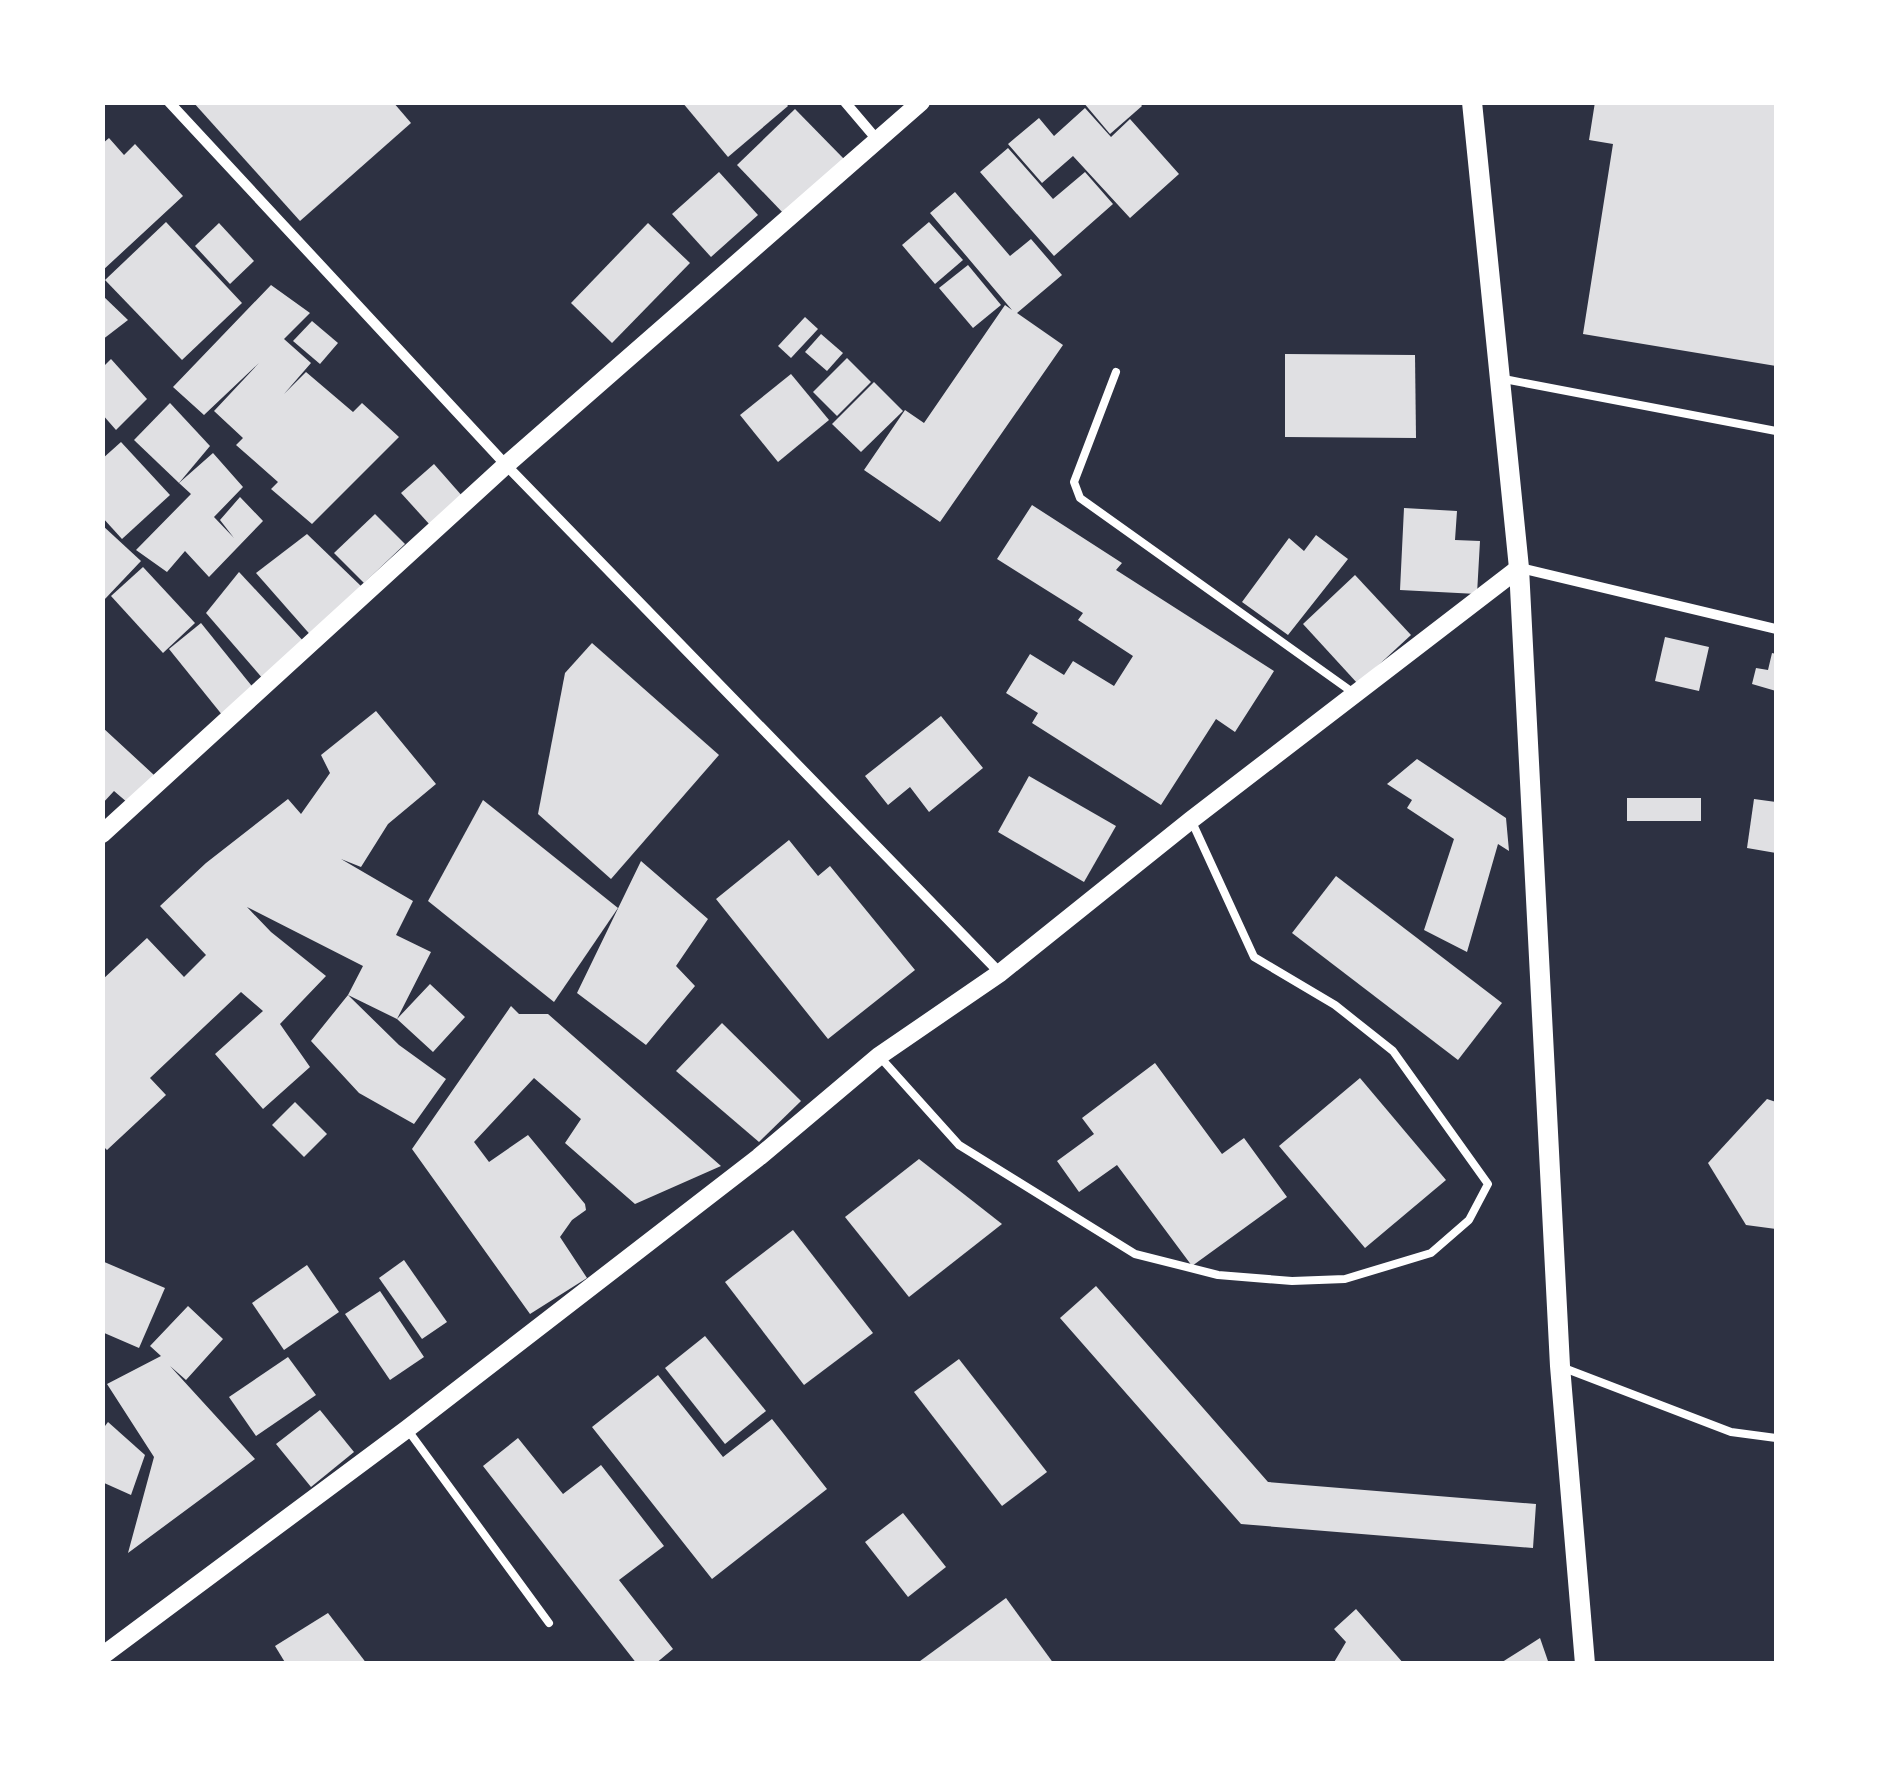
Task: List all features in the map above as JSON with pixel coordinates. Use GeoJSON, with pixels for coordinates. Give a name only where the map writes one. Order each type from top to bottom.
{"type":"FeatureCollection","features":[{"type":"Feature","properties":{"kind":"main road"},"geometry":{"type":"LineString","coordinates":[[1472,102],[1519,568],[1560,1366],[1585,1664]]}},
{"type":"Feature","properties":{"kind":"street"},"geometry":{"type":"LineString","coordinates":[[169,102],[506,465],[1000,973]]}},
{"type":"Feature","properties":{"kind":"street"},"geometry":{"type":"LineString","coordinates":[[845,102],[878,142]]}},
{"type":"Feature","properties":{"kind":"street"},"geometry":{"type":"LineString","coordinates":[[102,834],[506,465],[921,102]]}},
{"type":"Feature","properties":{"kind":"street"},"geometry":{"type":"LineString","coordinates":[[102,1656],[407,1429],[759,1157],[879,1056],[1000,973],[1190,820],[1519,568],[1776,628]]}},
{"type":"Feature","properties":{"kind":"lane"},"geometry":{"type":"LineString","coordinates":[[1116,372],[1074,482],[1080,498],[1355,694]]}},
{"type":"Feature","properties":{"kind":"lane"},"geometry":{"type":"LineString","coordinates":[[1500,378],[1776,431]]}},
{"type":"Feature","properties":{"kind":"lane"},"geometry":{"type":"LineString","coordinates":[[879,1056],[958,1145],[1135,1254],[1218,1276],[1292,1280],[1345,1279],[1430,1252],[1469,1220],[1488,1184],[1393,1051],[1335,1006],[1254,957],[1190,820]]}},
{"type":"Feature","properties":{"kind":"lane"},"geometry":{"type":"LineString","coordinates":[[1560,1366],[1731,1432],[1776,1438]]}},
{"type":"Feature","properties":{"kind":"lane"},"geometry":{"type":"LineString","coordinates":[[407,1429],[549,1623]]}},
{"type":"Feature","properties":{"kind":"building"},"geometry":{"type":"Polygon","coordinates":[[[193,102],[393,102],[411,123],[300,221],[193,102]]]}},
{"type":"Feature","properties":{"kind":"building"},"geometry":{"type":"Polygon","coordinates":[[[682,102],[785,102],[788,106],[728,157],[682,102]]]}},
{"type":"Feature","properties":{"kind":"building"},"geometry":{"type":"Polygon","coordinates":[[[1083,102],[1139,102],[1142,106],[1110,134],[1083,102]]]}},
{"type":"Feature","properties":{"kind":"building"},"geometry":{"type":"Polygon","coordinates":[[[1595,102],[1776,102],[1776,366],[1583,334],[1613,144],[1589,140],[1595,102]]]}},
{"type":"Feature","properties":{"kind":"building"},"geometry":{"type":"Polygon","coordinates":[[[1085,108],[1111,137],[1130,119],[1179,174],[1130,218],[1073,156],[1042,183],[1008,144],[1039,118],[1054,136],[1085,108]]]}},
{"type":"Feature","properties":{"kind":"building"},"geometry":{"type":"Polygon","coordinates":[[[795,109],[844,159],[785,215],[737,165],[795,109]]]}},
{"type":"Feature","properties":{"kind":"building"},"geometry":{"type":"Polygon","coordinates":[[[109,138],[124,155],[135,144],[183,196],[102,271],[102,144],[109,138]]]}},
{"type":"Feature","properties":{"kind":"building"},"geometry":{"type":"Polygon","coordinates":[[[1008,148],[1053,199],[1085,172],[1113,204],[1054,256],[980,172],[1008,148]]]}},
{"type":"Feature","properties":{"kind":"building"},"geometry":{"type":"Polygon","coordinates":[[[719,172],[758,215],[711,257],[672,214],[719,172]]]}},
{"type":"Feature","properties":{"kind":"building"},"geometry":{"type":"Polygon","coordinates":[[[955,192],[1010,256],[1031,239],[1062,275],[1017,313],[1063,345],[940,522],[864,470],[905,410],[924,423],[1005,305],[1012,310],[930,213],[955,192]]]}},
{"type":"Feature","properties":{"kind":"building"},"geometry":{"type":"Polygon","coordinates":[[[166,222],[242,303],[182,360],[105,280],[166,222]]]}},
{"type":"Feature","properties":{"kind":"building"},"geometry":{"type":"Polygon","coordinates":[[[929,222],[963,260],[935,284],[902,245],[929,222]]]}},
{"type":"Feature","properties":{"kind":"building"},"geometry":{"type":"Polygon","coordinates":[[[219,223],[254,261],[230,284],[195,246],[219,223]]]}},
{"type":"Feature","properties":{"kind":"building"},"geometry":{"type":"Polygon","coordinates":[[[648,223],[690,263],[612,343],[571,303],[648,223]]]}},
{"type":"Feature","properties":{"kind":"building"},"geometry":{"type":"Polygon","coordinates":[[[968,265],[1001,305],[973,328],[939,288],[968,265]]]}},
{"type":"Feature","properties":{"kind":"building"},"geometry":{"type":"Polygon","coordinates":[[[271,285],[310,313],[284,339],[311,363],[284,394],[306,372],[353,412],[362,403],[399,437],[312,524],[271,489],[278,482],[236,445],[243,438],[214,411],[259,363],[204,415],[173,387],[271,285]]]}},
{"type":"Feature","properties":{"kind":"building"},"geometry":{"type":"Polygon","coordinates":[[[102,295],[128,320],[102,340],[102,295]]]}},
{"type":"Feature","properties":{"kind":"building"},"geometry":{"type":"Polygon","coordinates":[[[805,317],[818,329],[791,358],[778,346],[805,317]]]}},
{"type":"Feature","properties":{"kind":"building"},"geometry":{"type":"Polygon","coordinates":[[[312,321],[338,343],[320,364],[293,341],[312,321]]]}},
{"type":"Feature","properties":{"kind":"building"},"geometry":{"type":"Polygon","coordinates":[[[821,334],[843,353],[827,371],[805,352],[821,334]]]}},
{"type":"Feature","properties":{"kind":"building"},"geometry":{"type":"Polygon","coordinates":[[[1285,354],[1415,355],[1416,438],[1285,437],[1285,354]]]}},
{"type":"Feature","properties":{"kind":"building"},"geometry":{"type":"Polygon","coordinates":[[[847,358],[871,382],[837,416],[813,392],[847,358]]]}},
{"type":"Feature","properties":{"kind":"building"},"geometry":{"type":"Polygon","coordinates":[[[111,359],[147,399],[116,430],[102,414],[102,368],[111,359]]]}},
{"type":"Feature","properties":{"kind":"building"},"geometry":{"type":"Polygon","coordinates":[[[791,374],[829,420],[778,462],[740,415],[791,374]]]}},
{"type":"Feature","properties":{"kind":"building"},"geometry":{"type":"Polygon","coordinates":[[[874,382],[903,411],[861,452],[832,424],[874,382]]]}},
{"type":"Feature","properties":{"kind":"building"},"geometry":{"type":"Polygon","coordinates":[[[170,403],[210,446],[179,483],[134,440],[170,403]]]}},
{"type":"Feature","properties":{"kind":"building"},"geometry":{"type":"Polygon","coordinates":[[[121,442],[170,495],[122,539],[102,517],[102,459],[121,442]]]}},
{"type":"Feature","properties":{"kind":"building"},"geometry":{"type":"Polygon","coordinates":[[[213,453],[243,487],[214,517],[234,538],[220,520],[240,497],[263,521],[209,577],[185,551],[167,572],[136,550],[191,494],[179,483],[213,453]]]}},
{"type":"Feature","properties":{"kind":"building"},"geometry":{"type":"Polygon","coordinates":[[[434,464],[463,497],[430,525],[401,493],[434,464]]]}},
{"type":"Feature","properties":{"kind":"building"},"geometry":{"type":"Polygon","coordinates":[[[1032,505],[1122,563],[1116,570],[1274,671],[1235,732],[1216,719],[1161,805],[1032,723],[1038,713],[1006,693],[1030,654],[1064,675],[1073,661],[1114,686],[1133,656],[1078,620],[1083,613],[997,559],[1032,505]]]}},
{"type":"Feature","properties":{"kind":"building"},"geometry":{"type":"Polygon","coordinates":[[[1404,508],[1457,511],[1455,540],[1480,541],[1477,594],[1400,590],[1404,508]]]}},
{"type":"Feature","properties":{"kind":"building"},"geometry":{"type":"Polygon","coordinates":[[[375,514],[405,544],[364,583],[334,553],[375,514]]]}},
{"type":"Feature","properties":{"kind":"building"},"geometry":{"type":"Polygon","coordinates":[[[102,525],[141,561],[104,600],[102,598],[102,525]]]}},
{"type":"Feature","properties":{"kind":"building"},"geometry":{"type":"Polygon","coordinates":[[[307,534],[363,588],[314,639],[256,573],[307,534]]]}},
{"type":"Feature","properties":{"kind":"building"},"geometry":{"type":"Polygon","coordinates":[[[1316,535],[1348,559],[1288,635],[1242,602],[1289,538],[1304,551],[1316,535]]]}},
{"type":"Feature","properties":{"kind":"building"},"geometry":{"type":"Polygon","coordinates":[[[143,567],[195,623],[163,653],[111,596],[143,567]]]}},
{"type":"Feature","properties":{"kind":"building"},"geometry":{"type":"Polygon","coordinates":[[[239,572],[306,644],[264,680],[206,613],[239,572]]]}},
{"type":"Feature","properties":{"kind":"building"},"geometry":{"type":"Polygon","coordinates":[[[1355,575],[1411,635],[1358,684],[1303,624],[1355,575]]]}},
{"type":"Feature","properties":{"kind":"building"},"geometry":{"type":"Polygon","coordinates":[[[201,623],[255,690],[223,716],[169,649],[201,623]]]}},
{"type":"Feature","properties":{"kind":"building"},"geometry":{"type":"Polygon","coordinates":[[[1665,637],[1709,647],[1699,691],[1655,681],[1665,637]]]}},
{"type":"Feature","properties":{"kind":"building"},"geometry":{"type":"Polygon","coordinates":[[[592,643],[719,755],[611,879],[538,814],[565,673],[592,643]]]}},
{"type":"Feature","properties":{"kind":"building"},"geometry":{"type":"Polygon","coordinates":[[[1772,653],[1776,654],[1776,691],[1752,684],[1756,668],[1768,670],[1772,653]]]}},
{"type":"Feature","properties":{"kind":"building"},"geometry":{"type":"Polygon","coordinates":[[[376,711],[436,784],[388,824],[361,867],[341,859],[413,901],[396,935],[431,952],[397,1019],[348,995],[363,966],[247,907],[271,932],[326,976],[280,1024],[310,1067],[263,1109],[215,1054],[263,1011],[241,992],[150,1078],[166,1095],[107,1150],[102,1145],[102,980],[147,938],[184,977],[206,955],[160,906],[206,863],[288,799],[301,814],[330,773],[321,755],[376,711]]]}},
{"type":"Feature","properties":{"kind":"building"},"geometry":{"type":"Polygon","coordinates":[[[941,716],[983,768],[929,812],[910,787],[888,805],[865,776],[941,716]]]}},
{"type":"Feature","properties":{"kind":"building"},"geometry":{"type":"Polygon","coordinates":[[[102,727],[154,775],[128,803],[114,791],[102,804],[102,727]]]}},
{"type":"Feature","properties":{"kind":"building"},"geometry":{"type":"Polygon","coordinates":[[[1417,759],[1506,818],[1509,851],[1498,844],[1467,952],[1424,930],[1454,839],[1407,808],[1412,800],[1387,784],[1417,759]]]}},
{"type":"Feature","properties":{"kind":"building"},"geometry":{"type":"Polygon","coordinates":[[[1029,776],[1116,826],[1084,882],[998,832],[1029,776]]]}},
{"type":"Feature","properties":{"kind":"building"},"geometry":{"type":"Polygon","coordinates":[[[1627,798],[1701,798],[1701,821],[1627,821],[1627,798]]]}},
{"type":"Feature","properties":{"kind":"building"},"geometry":{"type":"Polygon","coordinates":[[[1754,799],[1776,802],[1776,853],[1747,848],[1754,799]]]}},
{"type":"Feature","properties":{"kind":"building"},"geometry":{"type":"Polygon","coordinates":[[[483,800],[618,908],[554,1002],[428,901],[483,800]]]}},
{"type":"Feature","properties":{"kind":"building"},"geometry":{"type":"Polygon","coordinates":[[[789,840],[818,876],[830,866],[915,970],[828,1039],[716,899],[789,840]]]}},
{"type":"Feature","properties":{"kind":"building"},"geometry":{"type":"Polygon","coordinates":[[[641,861],[708,919],[676,966],[695,986],[646,1045],[577,993],[641,861]]]}},
{"type":"Feature","properties":{"kind":"building"},"geometry":{"type":"Polygon","coordinates":[[[1336,876],[1502,1003],[1458,1060],[1292,933],[1336,876]]]}},
{"type":"Feature","properties":{"kind":"building"},"geometry":{"type":"Polygon","coordinates":[[[430,984],[465,1017],[433,1052],[397,1019],[430,984]]]}},
{"type":"Feature","properties":{"kind":"building"},"geometry":{"type":"Polygon","coordinates":[[[348,995],[399,1045],[446,1079],[414,1124],[359,1093],[311,1041],[348,995]]]}},
{"type":"Feature","properties":{"kind":"building"},"geometry":{"type":"Polygon","coordinates":[[[511,1006],[519,1014],[548,1014],[721,1166],[635,1204],[565,1143],[581,1119],[534,1078],[474,1142],[489,1162],[528,1135],[585,1204],[586,1210],[572,1220],[560,1237],[587,1278],[530,1314],[412,1149],[511,1006]]]}},
{"type":"Feature","properties":{"kind":"building"},"geometry":{"type":"Polygon","coordinates":[[[722,1023],[801,1101],[759,1142],[676,1071],[722,1023]]]}},
{"type":"Feature","properties":{"kind":"building"},"geometry":{"type":"Polygon","coordinates":[[[1155,1063],[1222,1154],[1244,1138],[1287,1197],[1192,1266],[1117,1165],[1079,1192],[1057,1161],[1094,1134],[1082,1118],[1155,1063]]]}},
{"type":"Feature","properties":{"kind":"building"},"geometry":{"type":"Polygon","coordinates":[[[1360,1078],[1446,1180],[1365,1248],[1279,1146],[1360,1078]]]}},
{"type":"Feature","properties":{"kind":"building"},"geometry":{"type":"Polygon","coordinates":[[[1767,1099],[1776,1102],[1776,1229],[1746,1225],[1708,1163],[1767,1099]]]}},
{"type":"Feature","properties":{"kind":"building"},"geometry":{"type":"Polygon","coordinates":[[[295,1102],[327,1134],[304,1157],[272,1125],[295,1102]]]}},
{"type":"Feature","properties":{"kind":"building"},"geometry":{"type":"Polygon","coordinates":[[[919,1159],[1002,1224],[909,1297],[845,1217],[919,1159]]]}},
{"type":"Feature","properties":{"kind":"building"},"geometry":{"type":"Polygon","coordinates":[[[793,1230],[873,1333],[804,1385],[725,1282],[793,1230]]]}},
{"type":"Feature","properties":{"kind":"building"},"geometry":{"type":"Polygon","coordinates":[[[404,1260],[447,1322],[422,1339],[379,1278],[404,1260]]]}},
{"type":"Feature","properties":{"kind":"building"},"geometry":{"type":"Polygon","coordinates":[[[102,1261],[165,1288],[139,1348],[102,1332],[102,1261]]]}},
{"type":"Feature","properties":{"kind":"building"},"geometry":{"type":"Polygon","coordinates":[[[307,1265],[339,1312],[284,1350],[252,1303],[307,1265]]]}},
{"type":"Feature","properties":{"kind":"building"},"geometry":{"type":"Polygon","coordinates":[[[1096,1286],[1268,1482],[1536,1504],[1533,1548],[1241,1524],[1060,1318],[1096,1286]]]}},
{"type":"Feature","properties":{"kind":"building"},"geometry":{"type":"Polygon","coordinates":[[[380,1291],[424,1357],[390,1380],[345,1314],[380,1291]]]}},
{"type":"Feature","properties":{"kind":"building"},"geometry":{"type":"Polygon","coordinates":[[[188,1306],[223,1339],[186,1380],[170,1366],[255,1459],[128,1553],[154,1457],[107,1384],[161,1356],[150,1346],[188,1306]]]}},
{"type":"Feature","properties":{"kind":"building"},"geometry":{"type":"Polygon","coordinates":[[[705,1336],[766,1411],[725,1444],[665,1368],[705,1336]]]}},
{"type":"Feature","properties":{"kind":"building"},"geometry":{"type":"Polygon","coordinates":[[[288,1357],[316,1395],[256,1436],[229,1397],[288,1357]]]}},
{"type":"Feature","properties":{"kind":"building"},"geometry":{"type":"Polygon","coordinates":[[[959,1359],[1047,1472],[1002,1506],[914,1392],[959,1359]]]}},
{"type":"Feature","properties":{"kind":"building"},"geometry":{"type":"Polygon","coordinates":[[[658,1375],[723,1457],[772,1419],[827,1489],[712,1579],[592,1427],[658,1375]]]}},
{"type":"Feature","properties":{"kind":"building"},"geometry":{"type":"Polygon","coordinates":[[[320,1410],[354,1452],[311,1487],[276,1444],[320,1410]]]}},
{"type":"Feature","properties":{"kind":"building"},"geometry":{"type":"Polygon","coordinates":[[[108,1422],[145,1455],[131,1495],[102,1482],[102,1430],[108,1422]]]}},
{"type":"Feature","properties":{"kind":"building"},"geometry":{"type":"Polygon","coordinates":[[[518,1438],[563,1494],[601,1465],[664,1546],[619,1580],[673,1649],[655,1664],[637,1664],[483,1466],[518,1438]]]}},
{"type":"Feature","properties":{"kind":"building"},"geometry":{"type":"Polygon","coordinates":[[[903,1513],[946,1567],[908,1597],[865,1542],[903,1513]]]}},
{"type":"Feature","properties":{"kind":"building"},"geometry":{"type":"Polygon","coordinates":[[[1006,1598],[1054,1664],[916,1664],[1006,1598]]]}},
{"type":"Feature","properties":{"kind":"building"},"geometry":{"type":"Polygon","coordinates":[[[1356,1609],[1404,1664],[1333,1664],[1346,1642],[1334,1629],[1356,1609]]]}},
{"type":"Feature","properties":{"kind":"building"},"geometry":{"type":"Polygon","coordinates":[[[328,1613],[367,1664],[286,1664],[275,1646],[328,1613]]]}},
{"type":"Feature","properties":{"kind":"building"},"geometry":{"type":"Polygon","coordinates":[[[1540,1638],[1549,1664],[1499,1664],[1540,1638]]]}}]}
